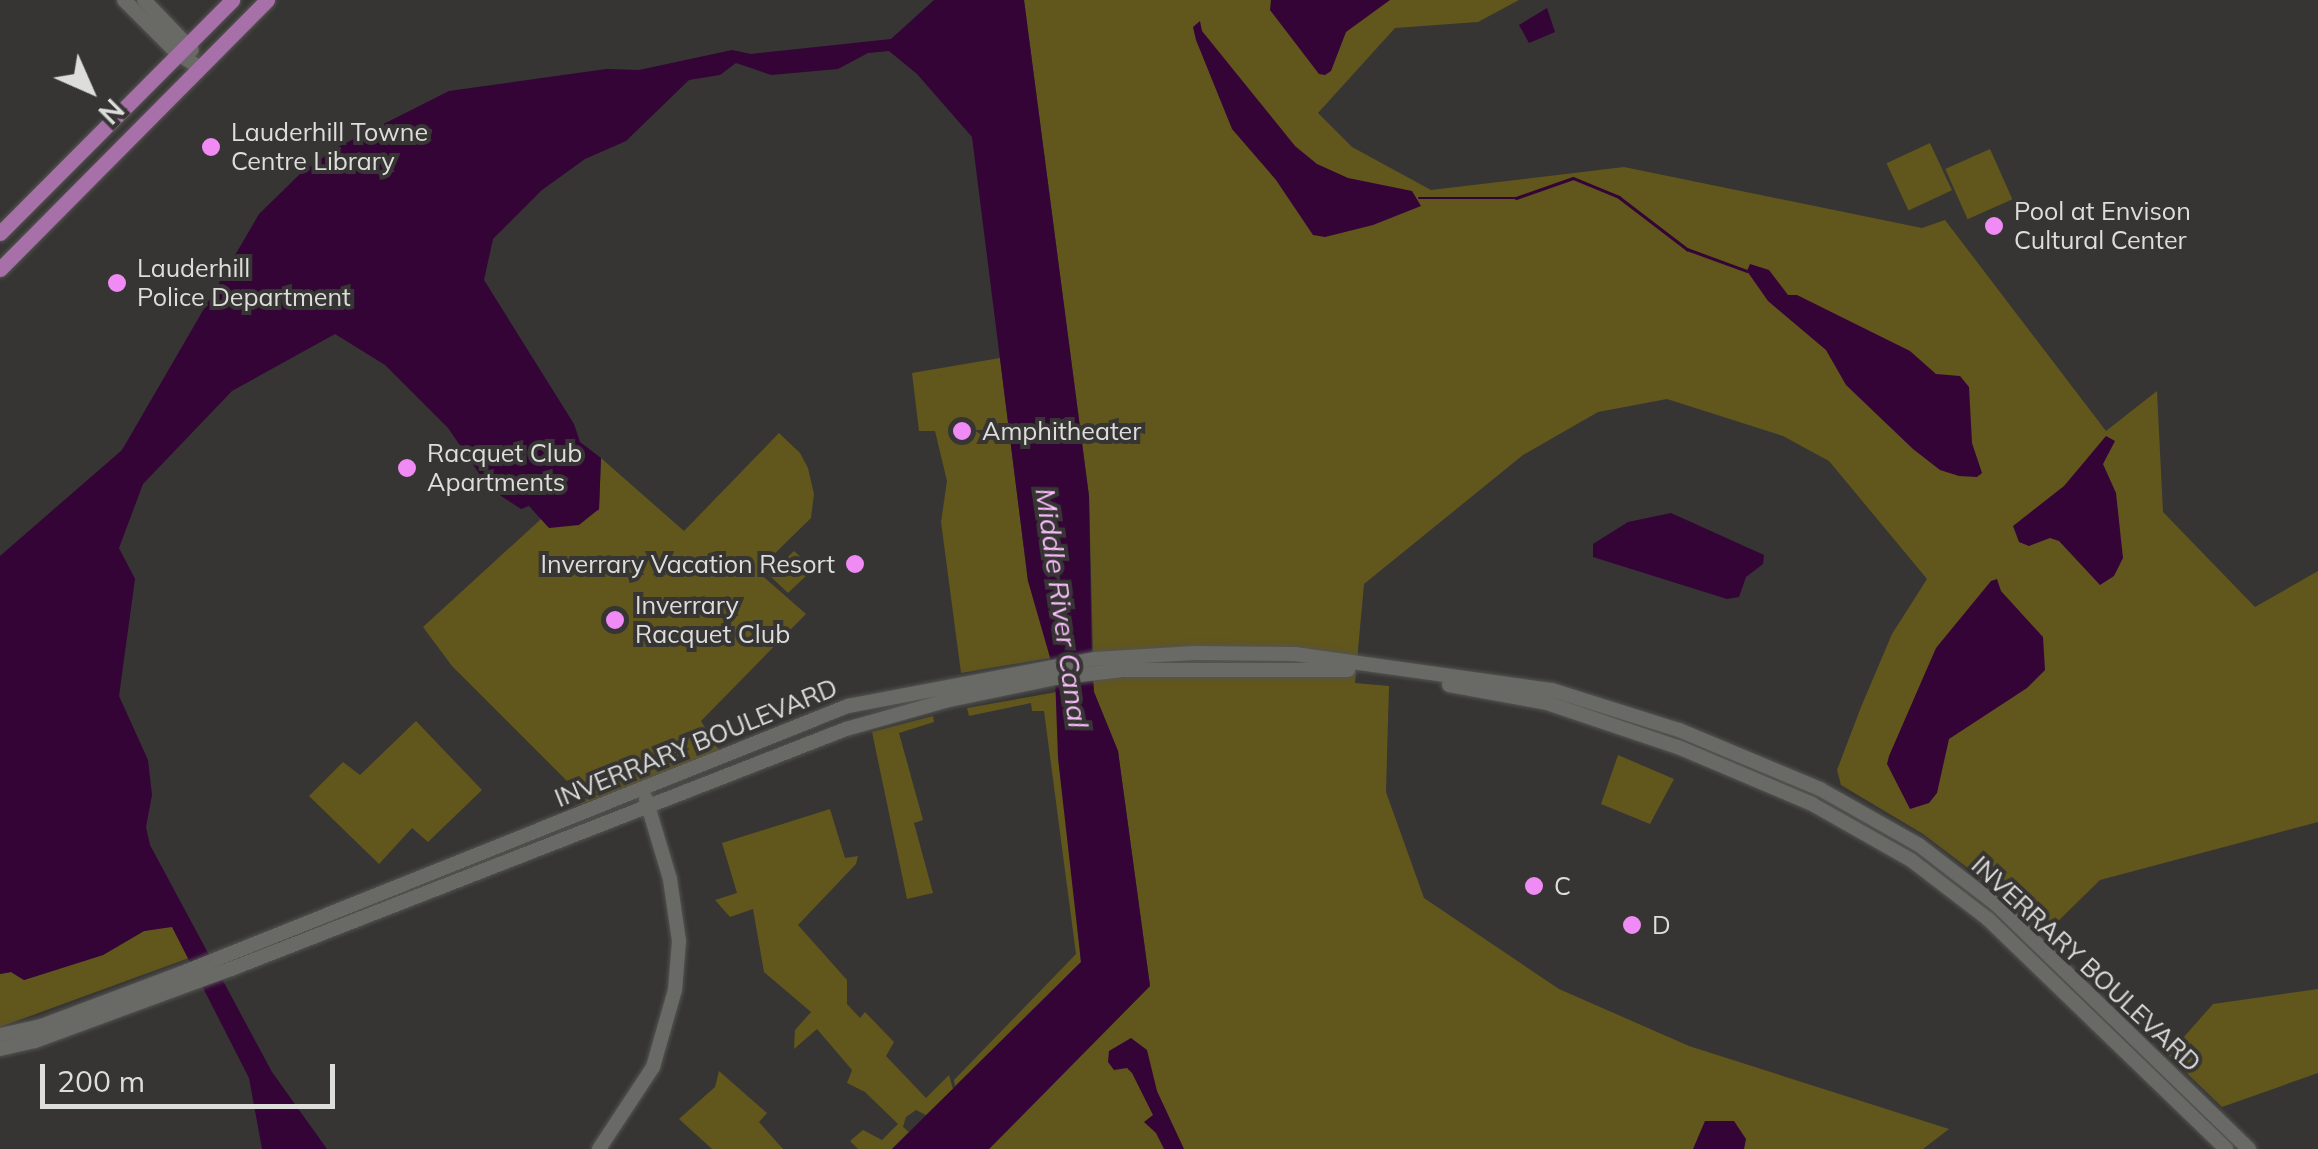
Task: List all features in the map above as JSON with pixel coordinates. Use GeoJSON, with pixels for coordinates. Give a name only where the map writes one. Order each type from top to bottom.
{"type":"FeatureCollection","features":[{"type":"Feature","properties":{"kind":"main road"},"geometry":{"type":"LineString","coordinates":[[0,232],[232,0]]}},
{"type":"Feature","properties":{"kind":"main road"},"geometry":{"type":"LineString","coordinates":[[0,268],[267,0]]}},
{"type":"Feature","properties":{"kind":"street"},"geometry":{"type":"LineString","coordinates":[[124,0],[183,49]]}},
{"type":"Feature","properties":{"kind":"street"},"geometry":{"type":"LineString","coordinates":[[144,0],[200,68]]}},
{"type":"Feature","properties":{"kind":"street","name":"INVERRARY BOULEVARD"},"geometry":{"type":"LineString","coordinates":[[0,1050],[231,969],[645,797],[848,706],[1194,652],[1295,654],[1552,690],[1679,730],[1800,780],[1919,845],[1998,905],[2250,1149]]}},
{"type":"Feature","properties":{"kind":"street","name":"INVERRARY BOULEVARD"},"geometry":{"type":"LineString","coordinates":[[1095,666],[1378,673],[1547,703],[1678,747],[1812,804],[1910,860],[1988,919],[2226,1149]]}},
{"type":"Feature","properties":{"kind":"street","name":"INVERRARY BOULEVARD"},"geometry":{"type":"LineString","coordinates":[[0,1035],[40,1026],[645,797],[846,729],[1053,671]]}},
{"type":"Feature","properties":{"kind":"street"},"geometry":{"type":"LineString","coordinates":[[599,1149],[653,1066],[675,990],[679,941],[672,894],[645,797]]}},
{"type":"Feature","properties":{"kind":"shaded area"},"geometry":{"type":"Polygon","coordinates":[[[1024,0],[1519,0],[1478,22],[1395,28],[1318,113],[1352,147],[1431,190],[1624,167],[1922,228],[1945,220],[2106,431],[2157,391],[2163,512],[2255,607],[2318,571],[2318,822],[2100,880],[2044,935],[1997,890],[1923,834],[1841,785],[1837,770],[1861,707],[1892,634],[1927,579],[1829,461],[1783,436],[1667,399],[1598,412],[1523,455],[1364,584],[1355,683],[1389,686],[1386,792],[1424,898],[1559,989],[1689,1046],[1949,1129],[1923,1149],[989,1149],[1150,986],[1118,751],[1094,692],[1089,496],[1024,0]]]}},
{"type":"Feature","properties":{"kind":"shaded area"},"geometry":{"type":"Polygon","coordinates":[[[1930,143],[1952,190],[1908,210],[1886,163],[1930,143]]]}},
{"type":"Feature","properties":{"kind":"shaded area"},"geometry":{"type":"Polygon","coordinates":[[[1990,149],[2012,199],[1968,219],[1945,169],[1990,149]]]}},
{"type":"Feature","properties":{"kind":"shaded area"},"geometry":{"type":"Polygon","coordinates":[[[1000,358],[1028,581],[1055,657],[961,673],[941,522],[947,481],[935,431],[919,431],[912,373],[1000,358]]]}},
{"type":"Feature","properties":{"kind":"shaded area","name":"Inverrary Racquet Club"},"geometry":{"type":"Polygon","coordinates":[[[779,433],[800,453],[808,468],[814,494],[811,518],[757,571],[806,614],[701,721],[720,752],[579,805],[569,783],[452,666],[423,627],[541,519],[549,527],[599,510],[601,458],[684,531],[779,433]]]}},
{"type":"Feature","properties":{"kind":"shaded area"},"geometry":{"type":"Polygon","coordinates":[[[794,551],[804,560],[807,575],[788,593],[769,575],[794,551]]]}},
{"type":"Feature","properties":{"kind":"shaded area"},"geometry":{"type":"Polygon","coordinates":[[[1057,692],[1081,962],[955,1086],[954,1080],[1076,954],[1044,711],[1032,711],[1031,703],[969,716],[967,708],[1057,692]]]}},
{"type":"Feature","properties":{"kind":"shaded area"},"geometry":{"type":"Polygon","coordinates":[[[933,716],[934,722],[899,733],[923,820],[914,823],[933,893],[907,899],[872,732],[933,716]]]}},
{"type":"Feature","properties":{"kind":"shaded area"},"geometry":{"type":"Polygon","coordinates":[[[416,721],[482,790],[428,842],[412,828],[379,864],[309,796],[343,762],[360,775],[416,721]]]}},
{"type":"Feature","properties":{"kind":"shaded area"},"geometry":{"type":"Polygon","coordinates":[[[1618,755],[1674,779],[1650,824],[1601,804],[1618,755]]]}},
{"type":"Feature","properties":{"kind":"shaded area"},"geometry":{"type":"Polygon","coordinates":[[[830,809],[845,858],[858,856],[856,864],[798,925],[847,980],[847,1004],[860,1018],[865,1012],[894,1042],[886,1056],[926,1098],[949,1075],[953,1089],[926,1115],[916,1110],[906,1117],[903,1127],[909,1132],[892,1149],[858,1149],[850,1141],[863,1130],[882,1140],[898,1124],[865,1092],[847,1083],[852,1070],[817,1029],[794,1049],[795,1030],[811,1012],[764,972],[753,909],[730,917],[715,900],[737,893],[722,843],[830,809]]]}},
{"type":"Feature","properties":{"kind":"shaded area"},"geometry":{"type":"Polygon","coordinates":[[[172,926],[189,958],[0,1027],[0,974],[11,972],[24,980],[103,955],[144,931],[172,926]]]}},
{"type":"Feature","properties":{"kind":"shaded area"},"geometry":{"type":"Polygon","coordinates":[[[2318,989],[2318,1073],[2222,1107],[2168,1055],[2213,1004],[2318,989]]]}},
{"type":"Feature","properties":{"kind":"shaded area"},"geometry":{"type":"Polygon","coordinates":[[[719,1071],[767,1113],[759,1122],[783,1149],[712,1149],[679,1119],[715,1087],[719,1071]]]}},
{"type":"Feature","properties":{"kind":"water","name":"Middle River Canal"},"geometry":{"type":"Polygon","coordinates":[[[934,0],[1024,0],[1089,496],[1094,692],[1118,751],[1150,986],[989,1149],[892,1149],[1081,962],[1058,758],[1055,675],[1028,581],[972,137],[917,74],[889,51],[868,53],[838,69],[771,75],[736,63],[720,75],[689,80],[626,141],[585,159],[542,190],[493,239],[484,280],[574,424],[580,442],[601,458],[599,509],[579,525],[549,528],[529,506],[521,509],[489,488],[448,428],[385,365],[335,334],[232,391],[143,484],[119,548],[135,579],[119,696],[148,760],[152,795],[146,827],[150,845],[272,1072],[327,1149],[262,1149],[249,1078],[172,927],[144,931],[103,955],[24,980],[11,972],[0,974],[0,556],[122,450],[259,214],[300,174],[338,147],[449,91],[606,69],[639,70],[732,50],[751,54],[891,39],[934,0]]]}},
{"type":"Feature","properties":{"kind":"water"},"geometry":{"type":"Polygon","coordinates":[[[1271,0],[1390,0],[1346,32],[1331,71],[1325,75],[1319,74],[1270,10],[1271,0]]]}},
{"type":"Feature","properties":{"kind":"water"},"geometry":{"type":"Polygon","coordinates":[[[1547,8],[1555,32],[1529,43],[1519,25],[1547,8]]]}},
{"type":"Feature","properties":{"kind":"water"},"geometry":{"type":"Polygon","coordinates":[[[1200,21],[1202,31],[1295,146],[1317,164],[1348,178],[1412,191],[1421,206],[1373,225],[1325,237],[1313,235],[1276,180],[1232,129],[1196,40],[1193,27],[1200,21]]]}},
{"type":"Feature","properties":{"kind":"water"},"geometry":{"type":"Polygon","coordinates":[[[1750,264],[1769,270],[1788,295],[1797,295],[1910,351],[1936,374],[1960,376],[1969,387],[1972,443],[1982,473],[1977,477],[1959,476],[1940,470],[1913,449],[1846,385],[1826,350],[1768,301],[1747,271],[1750,264]]]}},
{"type":"Feature","properties":{"kind":"water"},"geometry":{"type":"Polygon","coordinates":[[[2106,436],[2115,441],[2103,464],[2116,493],[2123,558],[2114,576],[2100,585],[2059,541],[2050,538],[2029,546],[2019,542],[2013,526],[2064,486],[2106,436]]]}},
{"type":"Feature","properties":{"kind":"water"},"geometry":{"type":"Polygon","coordinates":[[[1671,513],[1764,555],[1763,564],[1746,577],[1739,597],[1727,599],[1593,557],[1593,544],[1628,522],[1671,513]]]}},
{"type":"Feature","properties":{"kind":"water"},"geometry":{"type":"Polygon","coordinates":[[[1997,579],[2001,591],[2043,637],[2045,670],[2027,688],[1949,739],[1937,793],[1929,803],[1910,809],[1887,764],[1889,756],[1936,648],[1991,581],[1997,579]]]}},
{"type":"Feature","properties":{"kind":"water"},"geometry":{"type":"Polygon","coordinates":[[[1131,1038],[1147,1050],[1157,1091],[1184,1149],[1164,1149],[1156,1133],[1144,1122],[1153,1115],[1132,1073],[1127,1068],[1114,1070],[1108,1062],[1109,1051],[1131,1038]]]}},
{"type":"Feature","properties":{"kind":"water"},"geometry":{"type":"Polygon","coordinates":[[[1705,1121],[1734,1121],[1746,1139],[1744,1149],[1693,1149],[1705,1121]]]}},
{"type":"Feature","properties":{"kind":"waterway"},"geometry":{"type":"LineString","coordinates":[[1419,198],[1516,198],[1573,178],[1619,197],[1687,249],[1747,271]]}},
{"type":"Feature","properties":{"kind":"place","name":"Lauderhill Towne Centre Library"},"geometry":{"type":"Point","coordinates":[211,147]}},
{"type":"Feature","properties":{"kind":"place","name":"Pool at Envison Cultural Center"},"geometry":{"type":"Point","coordinates":[1994,226]}},
{"type":"Feature","properties":{"kind":"place","name":"Lauderhill Police Department"},"geometry":{"type":"Point","coordinates":[117,283]}},
{"type":"Feature","properties":{"kind":"place","name":"Amphitheater"},"geometry":{"type":"Point","coordinates":[962,431]}},
{"type":"Feature","properties":{"kind":"place","name":"Racquet Club Apartments"},"geometry":{"type":"Point","coordinates":[407,468]}},
{"type":"Feature","properties":{"kind":"place","name":"Inverrary Vacation Resort"},"geometry":{"type":"Point","coordinates":[855,564]}},
{"type":"Feature","properties":{"kind":"place","name":"Inverrary Racquet Club"},"geometry":{"type":"Point","coordinates":[615,620]}},
{"type":"Feature","properties":{"kind":"place","name":"C"},"geometry":{"type":"Point","coordinates":[1534,886]}},
{"type":"Feature","properties":{"kind":"place","name":"D"},"geometry":{"type":"Point","coordinates":[1632,925]}}]}
